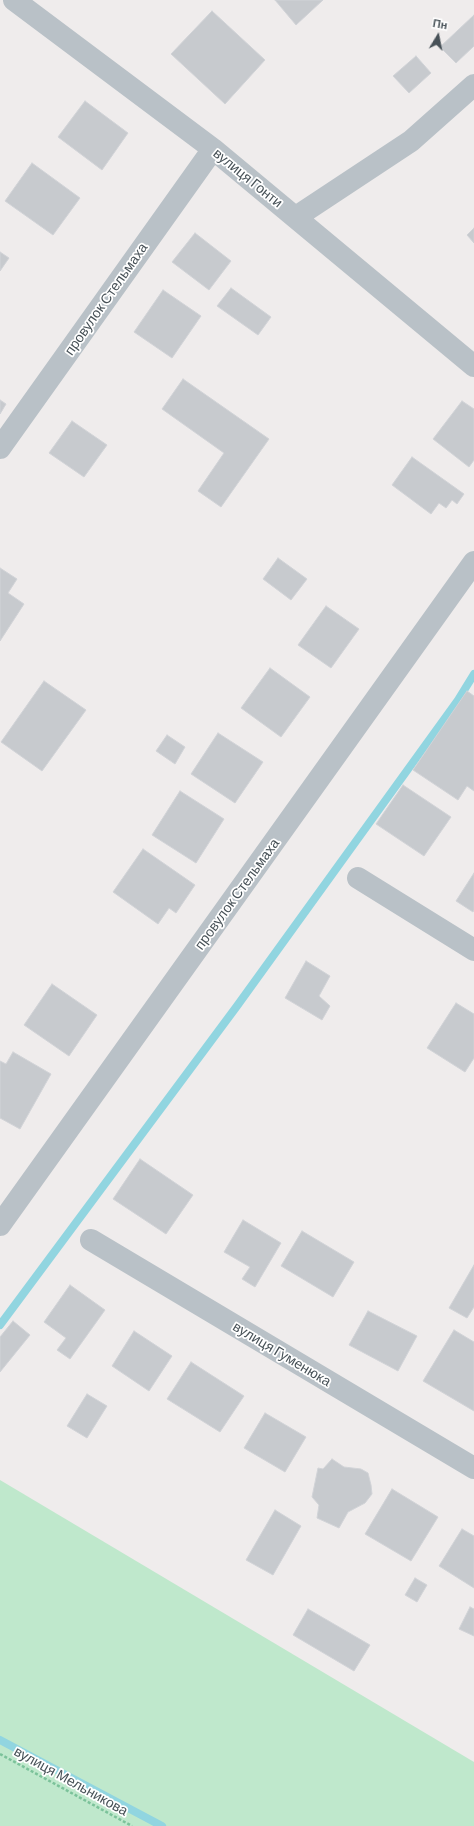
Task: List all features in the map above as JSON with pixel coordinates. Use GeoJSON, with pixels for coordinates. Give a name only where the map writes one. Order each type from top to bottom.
{"type":"FeatureCollection","features":[{"type":"Feature","properties":{"kind":"street","name":"вулиця Гонти"},"geometry":{"type":"LineString","coordinates":[[14,0],[213,149],[474,366]]}},
{"type":"Feature","properties":{"kind":"street"},"geometry":{"type":"LineString","coordinates":[[296,217],[411,142],[474,85]]}},
{"type":"Feature","properties":{"kind":"street","name":"провулок Стельмаха"},"geometry":{"type":"LineString","coordinates":[[0,448],[213,149]]}},
{"type":"Feature","properties":{"kind":"street","name":"провулок Стельмаха"},"geometry":{"type":"LineString","coordinates":[[0,1225],[474,562]]}},
{"type":"Feature","properties":{"kind":"street"},"geometry":{"type":"LineString","coordinates":[[358,878],[474,950]]}},
{"type":"Feature","properties":{"kind":"street","name":"вулиця Гуменюка"},"geometry":{"type":"LineString","coordinates":[[91,1240],[474,1468]]}},
{"type":"Feature","properties":{"kind":"path","name":"вулиця Мельникова"},"geometry":{"type":"LineString","coordinates":[[0,1754],[132,1826]]}},
{"type":"Feature","properties":{"kind":"green space"},"geometry":{"type":"Polygon","coordinates":[[[0,1480],[474,1762],[474,1826],[0,1826],[0,1480]]]}},
{"type":"Feature","properties":{"kind":"building"},"geometry":{"type":"Polygon","coordinates":[[[275,0],[323,0],[296,25],[275,0]]]}},
{"type":"Feature","properties":{"kind":"building"},"geometry":{"type":"Polygon","coordinates":[[[212,11],[265,60],[225,104],[171,54],[212,11]]]}},
{"type":"Feature","properties":{"kind":"building"},"geometry":{"type":"Polygon","coordinates":[[[474,15],[474,46],[456,63],[440,47],[474,15]]]}},
{"type":"Feature","properties":{"kind":"building"},"geometry":{"type":"Polygon","coordinates":[[[416,56],[431,73],[409,93],[393,76],[416,56]]]}},
{"type":"Feature","properties":{"kind":"building"},"geometry":{"type":"Polygon","coordinates":[[[85,101],[128,133],[102,170],[58,137],[85,101]]]}},
{"type":"Feature","properties":{"kind":"building"},"geometry":{"type":"Polygon","coordinates":[[[32,163],[80,198],[53,235],[5,201],[32,163]]]}},
{"type":"Feature","properties":{"kind":"building"},"geometry":{"type":"Polygon","coordinates":[[[474,228],[474,243],[467,235],[474,228]]]}},
{"type":"Feature","properties":{"kind":"building"},"geometry":{"type":"Polygon","coordinates":[[[195,233],[231,261],[209,290],[172,262],[195,233]]]}},
{"type":"Feature","properties":{"kind":"building"},"geometry":{"type":"Polygon","coordinates":[[[0,252],[9,258],[0,271],[0,252]]]}},
{"type":"Feature","properties":{"kind":"building"},"geometry":{"type":"Polygon","coordinates":[[[231,288],[271,317],[258,335],[217,306],[231,288]]]}},
{"type":"Feature","properties":{"kind":"building"},"geometry":{"type":"Polygon","coordinates":[[[163,290],[201,316],[172,358],[134,332],[163,290]]]}},
{"type":"Feature","properties":{"kind":"building"},"geometry":{"type":"Polygon","coordinates":[[[183,379],[269,439],[221,507],[198,491],[224,453],[162,409],[183,379]]]}},
{"type":"Feature","properties":{"kind":"building"},"geometry":{"type":"Polygon","coordinates":[[[0,400],[6,404],[0,414],[0,400]]]}},
{"type":"Feature","properties":{"kind":"building"},"geometry":{"type":"Polygon","coordinates":[[[462,401],[474,409],[474,460],[469,467],[433,439],[462,401]]]}},
{"type":"Feature","properties":{"kind":"building"},"geometry":{"type":"Polygon","coordinates":[[[72,421],[107,445],[84,477],[49,453],[72,421]]]}},
{"type":"Feature","properties":{"kind":"building"},"geometry":{"type":"Polygon","coordinates":[[[412,457],[464,494],[457,504],[452,500],[446,508],[439,503],[431,514],[392,485],[412,457]]]}},
{"type":"Feature","properties":{"kind":"building"},"geometry":{"type":"Polygon","coordinates":[[[278,558],[307,579],[291,600],[263,579],[278,558]]]}},
{"type":"Feature","properties":{"kind":"building"},"geometry":{"type":"Polygon","coordinates":[[[0,568],[17,579],[8,593],[24,604],[0,641],[0,568]]]}},
{"type":"Feature","properties":{"kind":"building"},"geometry":{"type":"Polygon","coordinates":[[[326,606],[359,629],[331,668],[298,645],[326,606]]]}},
{"type":"Feature","properties":{"kind":"building"},"geometry":{"type":"Polygon","coordinates":[[[270,668],[310,697],[281,737],[241,708],[270,668]]]}},
{"type":"Feature","properties":{"kind":"building"},"geometry":{"type":"Polygon","coordinates":[[[44,681],[86,710],[42,771],[1,742],[44,681]]]}},
{"type":"Feature","properties":{"kind":"building"},"geometry":{"type":"Polygon","coordinates":[[[467,691],[474,696],[474,791],[467,786],[458,800],[413,770],[467,691]]]}},
{"type":"Feature","properties":{"kind":"building"},"geometry":{"type":"Polygon","coordinates":[[[218,733],[263,762],[235,803],[191,774],[218,733]]]}},
{"type":"Feature","properties":{"kind":"building"},"geometry":{"type":"Polygon","coordinates":[[[167,735],[185,747],[175,764],[156,751],[167,735]]]}},
{"type":"Feature","properties":{"kind":"building"},"geometry":{"type":"Polygon","coordinates":[[[403,785],[451,817],[424,856],[376,824],[403,785]]]}},
{"type":"Feature","properties":{"kind":"building"},"geometry":{"type":"Polygon","coordinates":[[[180,791],[224,819],[196,863],[152,835],[180,791]]]}},
{"type":"Feature","properties":{"kind":"building"},"geometry":{"type":"Polygon","coordinates":[[[143,849],[195,885],[176,913],[169,908],[158,924],[113,892],[143,849]]]}},
{"type":"Feature","properties":{"kind":"building"},"geometry":{"type":"Polygon","coordinates":[[[474,873],[474,910],[473,912],[456,901],[474,873]]]}},
{"type":"Feature","properties":{"kind":"building"},"geometry":{"type":"Polygon","coordinates":[[[306,961],[330,976],[319,996],[330,1006],[322,1020],[285,998],[306,961]]]}},
{"type":"Feature","properties":{"kind":"building"},"geometry":{"type":"Polygon","coordinates":[[[52,984],[97,1015],[69,1056],[24,1025],[52,984]]]}},
{"type":"Feature","properties":{"kind":"building"},"geometry":{"type":"Polygon","coordinates":[[[456,1003],[474,1014],[474,1058],[465,1072],[427,1048],[456,1003]]]}},
{"type":"Feature","properties":{"kind":"building"},"geometry":{"type":"Polygon","coordinates":[[[13,1052],[51,1074],[20,1129],[0,1118],[0,1061],[6,1064],[13,1052]]]}},
{"type":"Feature","properties":{"kind":"building"},"geometry":{"type":"Polygon","coordinates":[[[140,1159],[193,1195],[166,1234],[113,1199],[140,1159]]]}},
{"type":"Feature","properties":{"kind":"building"},"geometry":{"type":"Polygon","coordinates":[[[243,1220],[281,1243],[255,1287],[242,1279],[250,1267],[224,1252],[243,1220]]]}},
{"type":"Feature","properties":{"kind":"building"},"geometry":{"type":"Polygon","coordinates":[[[302,1231],[354,1262],[333,1297],[281,1266],[302,1231]]]}},
{"type":"Feature","properties":{"kind":"building"},"geometry":{"type":"Polygon","coordinates":[[[474,1265],[474,1307],[467,1318],[449,1308],[474,1265]]]}},
{"type":"Feature","properties":{"kind":"building"},"geometry":{"type":"Polygon","coordinates":[[[70,1285],[105,1310],[70,1359],[57,1350],[66,1338],[44,1322],[70,1285]]]}},
{"type":"Feature","properties":{"kind":"building"},"geometry":{"type":"Polygon","coordinates":[[[368,1311],[417,1336],[398,1371],[349,1345],[368,1311]]]}},
{"type":"Feature","properties":{"kind":"building"},"geometry":{"type":"Polygon","coordinates":[[[13,1321],[30,1335],[0,1372],[0,1337],[13,1321]]]}},
{"type":"Feature","properties":{"kind":"building"},"geometry":{"type":"Polygon","coordinates":[[[454,1330],[474,1342],[474,1411],[423,1381],[454,1330]]]}},
{"type":"Feature","properties":{"kind":"building"},"geometry":{"type":"Polygon","coordinates":[[[134,1331],[172,1356],[149,1391],[112,1366],[134,1331]]]}},
{"type":"Feature","properties":{"kind":"building"},"geometry":{"type":"Polygon","coordinates":[[[191,1362],[244,1396],[220,1432],[167,1399],[191,1362]]]}},
{"type":"Feature","properties":{"kind":"building"},"geometry":{"type":"Polygon","coordinates":[[[87,1394],[107,1406],[87,1438],[67,1426],[87,1394]]]}},
{"type":"Feature","properties":{"kind":"building"},"geometry":{"type":"Polygon","coordinates":[[[265,1413],[306,1437],[285,1472],[244,1448],[265,1413]]]}},
{"type":"Feature","properties":{"kind":"building"},"geometry":{"type":"Polygon","coordinates":[[[332,1459],[344,1467],[361,1469],[368,1473],[372,1494],[365,1503],[348,1512],[339,1528],[317,1518],[319,1505],[312,1497],[318,1468],[323,1469],[332,1459]]]}},
{"type":"Feature","properties":{"kind":"building"},"geometry":{"type":"Polygon","coordinates":[[[392,1489],[438,1517],[411,1561],[365,1534],[392,1489]]]}},
{"type":"Feature","properties":{"kind":"building"},"geometry":{"type":"Polygon","coordinates":[[[275,1510],[301,1526],[273,1575],[246,1560],[275,1510]]]}},
{"type":"Feature","properties":{"kind":"building"},"geometry":{"type":"Polygon","coordinates":[[[462,1529],[474,1536],[474,1588],[439,1566],[462,1529]]]}},
{"type":"Feature","properties":{"kind":"building"},"geometry":{"type":"Polygon","coordinates":[[[415,1578],[427,1585],[417,1602],[405,1595],[415,1578]]]}},
{"type":"Feature","properties":{"kind":"building"},"geometry":{"type":"Polygon","coordinates":[[[470,1607],[474,1609],[474,1636],[459,1629],[470,1607]]]}},
{"type":"Feature","properties":{"kind":"building"},"geometry":{"type":"Polygon","coordinates":[[[308,1609],[370,1645],[354,1671],[293,1635],[308,1609]]]}},
{"type":"Feature","properties":{"kind":"waterway"},"geometry":{"type":"LineString","coordinates":[[0,1325],[237,1006],[458,700],[474,674]]}},
{"type":"Feature","properties":{"kind":"waterway"},"geometry":{"type":"LineString","coordinates":[[0,1740],[162,1826]]}}]}
